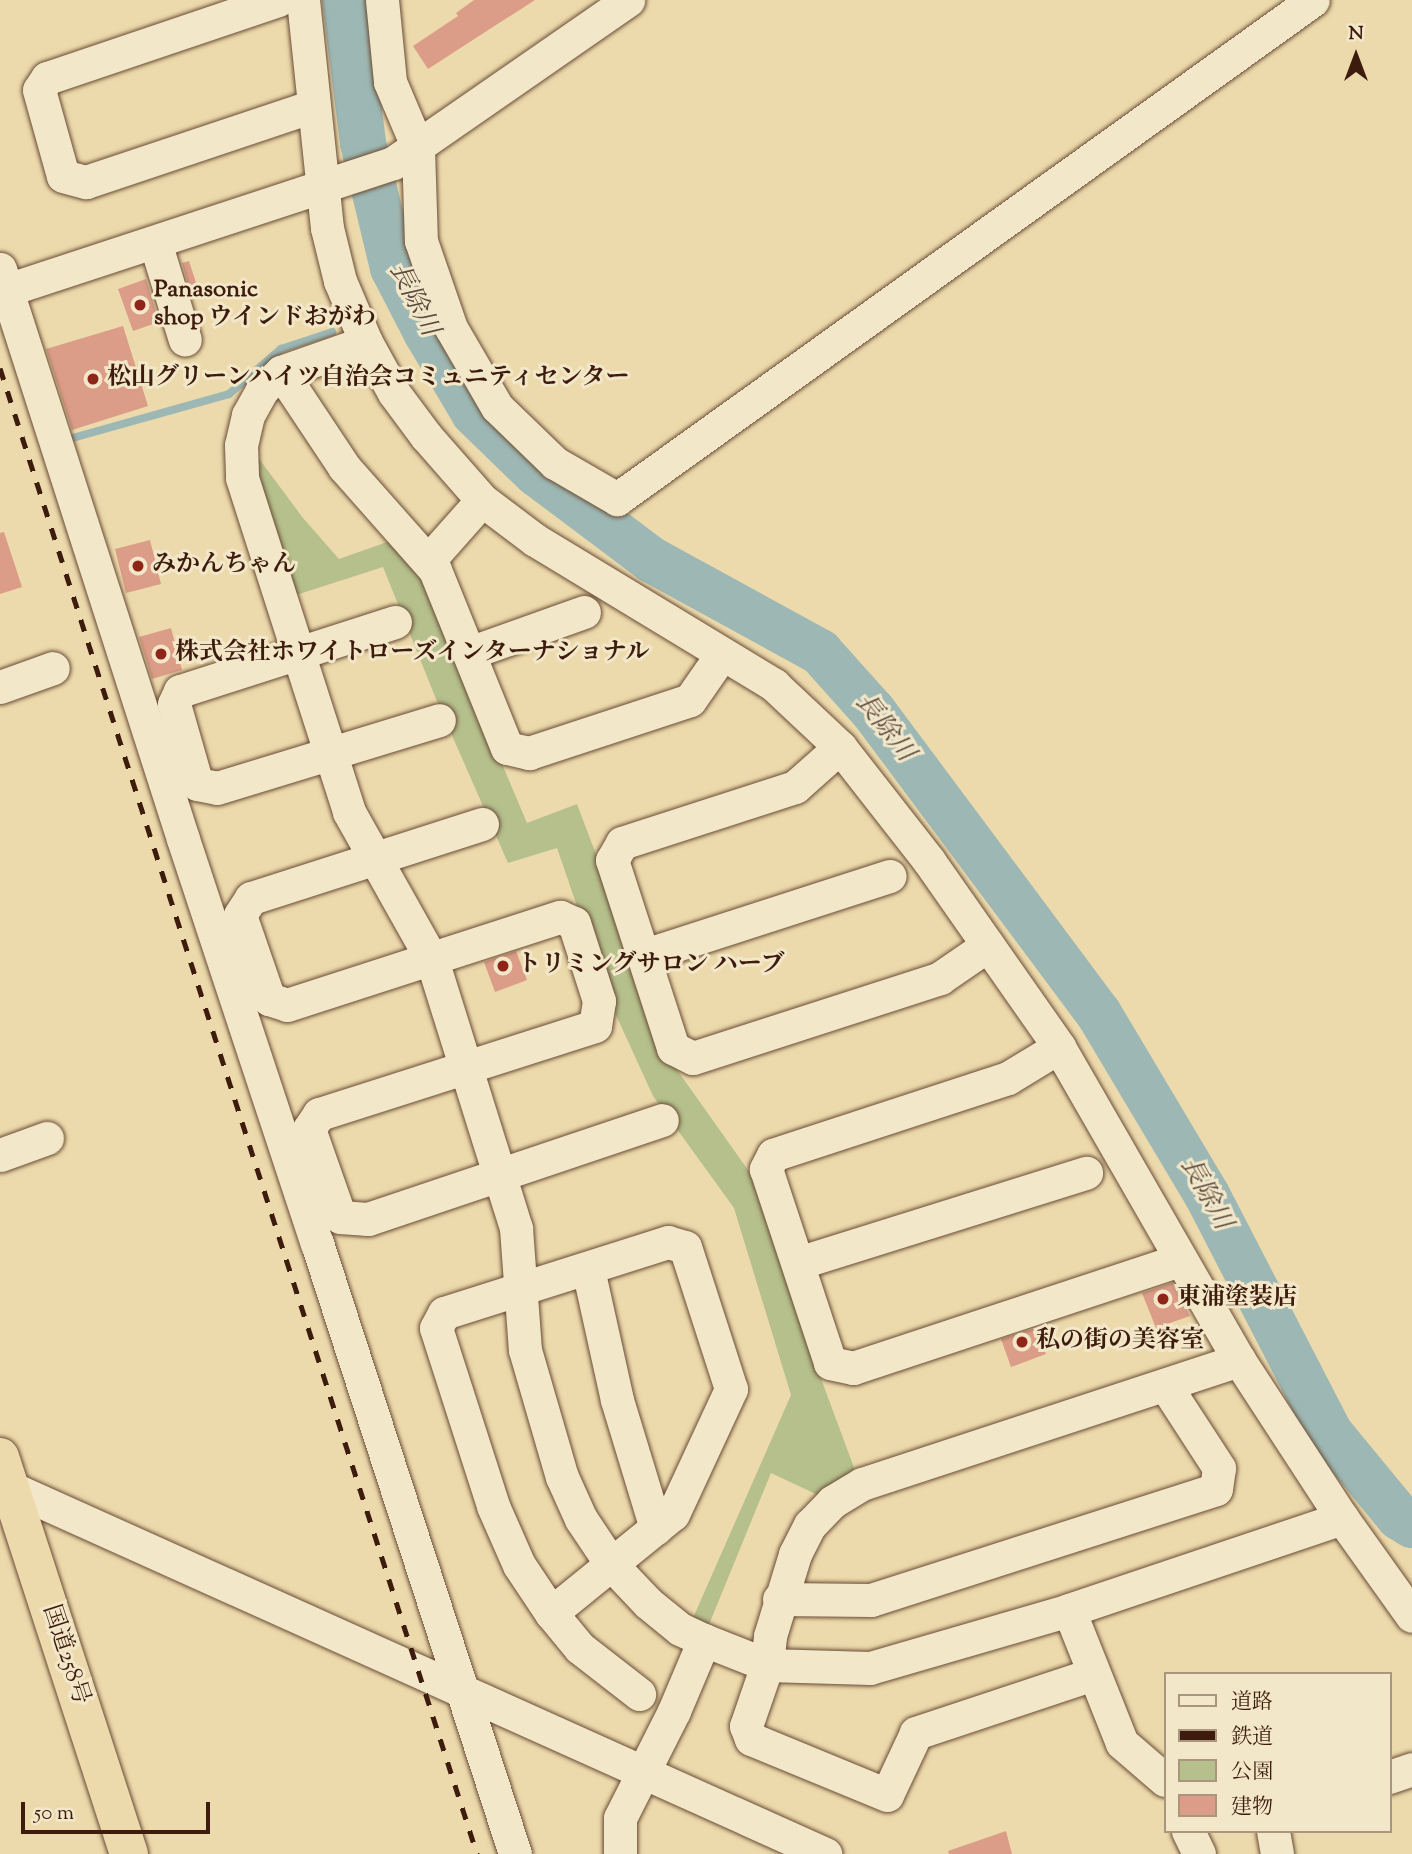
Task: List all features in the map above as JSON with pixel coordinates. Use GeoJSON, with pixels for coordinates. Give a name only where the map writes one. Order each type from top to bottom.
{"type":"FeatureCollection","features":[{"type":"Feature","properties":{"kind":"highway","name":"国道258号"},"geometry":{"type":"LineString","coordinates":[[3,1476],[129,1854]]}},
{"type":"Feature","properties":{"kind":"street"},"geometry":{"type":"LineString","coordinates":[[278,0],[47,78],[39,90],[63,176],[86,182],[313,106]]}},
{"type":"Feature","properties":{"kind":"street"},"geometry":{"type":"LineString","coordinates":[[303,0],[313,106],[332,185],[327,228],[340,281],[366,342],[394,393],[426,436],[482,500],[535,540],[774,685],[840,747],[988,945],[1059,1047],[1179,1260],[1239,1360],[1342,1518],[1412,1616]]}},
{"type":"Feature","properties":{"kind":"street"},"geometry":{"type":"LineString","coordinates":[[382,0],[390,82],[421,241],[451,328],[497,407],[555,463],[617,499],[1313,0]]}},
{"type":"Feature","properties":{"kind":"street"},"geometry":{"type":"LineString","coordinates":[[515,1854],[3,279],[155,242],[332,185],[406,156],[628,0]]}},
{"type":"Feature","properties":{"kind":"street"},"geometry":{"type":"LineString","coordinates":[[155,242],[185,340]]}},
{"type":"Feature","properties":{"kind":"street"},"geometry":{"type":"LineString","coordinates":[[366,342],[281,372],[262,390],[248,415],[241,445],[242,478],[349,813],[432,960],[516,1228],[525,1350],[562,1477],[581,1519],[611,1564],[648,1602],[680,1629],[704,1640],[767,1665],[870,1668],[1069,1610],[1342,1518]]}},
{"type":"Feature","properties":{"kind":"street"},"geometry":{"type":"LineString","coordinates":[[281,372],[344,467],[385,517],[429,560],[507,748],[529,754],[690,700],[722,654]]}},
{"type":"Feature","properties":{"kind":"street"},"geometry":{"type":"LineString","coordinates":[[429,560],[482,500]]}},
{"type":"Feature","properties":{"kind":"street"},"geometry":{"type":"LineString","coordinates":[[469,653],[584,612]]}},
{"type":"Feature","properties":{"kind":"street"},"geometry":{"type":"LineString","coordinates":[[394,622],[180,691],[174,704],[197,784],[217,788],[439,720]]}},
{"type":"Feature","properties":{"kind":"street"},"geometry":{"type":"LineString","coordinates":[[0,687],[53,668]]}},
{"type":"Feature","properties":{"kind":"street"},"geometry":{"type":"LineString","coordinates":[[840,747],[795,787],[622,843],[612,860],[673,1048],[693,1058],[940,978],[988,945]]}},
{"type":"Feature","properties":{"kind":"street"},"geometry":{"type":"LineString","coordinates":[[482,824],[251,898],[240,915],[269,999],[287,1005],[560,917],[574,923],[599,1001],[595,1026],[319,1114],[309,1129],[340,1217],[368,1219],[501,1177],[662,1120]]}},
{"type":"Feature","properties":{"kind":"street"},"geometry":{"type":"LineString","coordinates":[[645,955],[890,876]]}},
{"type":"Feature","properties":{"kind":"street"},"geometry":{"type":"LineString","coordinates":[[1059,1047],[1008,1078],[773,1155],[766,1169],[830,1363],[853,1367],[1179,1260]]}},
{"type":"Feature","properties":{"kind":"street"},"geometry":{"type":"LineString","coordinates":[[0,1155],[47,1138]]}},
{"type":"Feature","properties":{"kind":"street"},"geometry":{"type":"LineString","coordinates":[[798,1263],[1086,1172]]}},
{"type":"Feature","properties":{"kind":"street"},"geometry":{"type":"LineString","coordinates":[[551,1613],[673,1514],[731,1389],[685,1247],[668,1242],[444,1313],[436,1328],[493,1507],[519,1565],[551,1613],[580,1648],[639,1694]]}},
{"type":"Feature","properties":{"kind":"street"},"geometry":{"type":"LineString","coordinates":[[588,1269],[617,1399],[656,1528]]}},
{"type":"Feature","properties":{"kind":"street"},"geometry":{"type":"LineString","coordinates":[[1093,1674],[916,1733],[887,1795],[751,1739],[746,1726],[767,1665],[779,1599],[795,1554],[810,1525],[832,1502],[862,1484],[1239,1360]]}},
{"type":"Feature","properties":{"kind":"street"},"geometry":{"type":"LineString","coordinates":[[779,1599],[872,1600],[1216,1489],[1219,1468],[1165,1385]]}},
{"type":"Feature","properties":{"kind":"street"},"geometry":{"type":"LineString","coordinates":[[3,1476],[460,1690],[825,1854]]}},
{"type":"Feature","properties":{"kind":"street"},"geometry":{"type":"LineString","coordinates":[[1069,1610],[1122,1743],[1164,1779]]}},
{"type":"Feature","properties":{"kind":"street"},"geometry":{"type":"LineString","coordinates":[[627,1850],[620,1818],[704,1640]]}},
{"type":"Feature","properties":{"kind":"street"},"geometry":{"type":"LineString","coordinates":[[1391,1776],[1412,1769]]}},
{"type":"Feature","properties":{"kind":"street"},"geometry":{"type":"LineString","coordinates":[[1189,1833],[1199,1854]]}},
{"type":"Feature","properties":{"kind":"street"},"geometry":{"type":"LineString","coordinates":[[1273,1833],[1277,1854]]}},
{"type":"Feature","properties":{"kind":"green space"},"geometry":{"type":"Polygon","coordinates":[[[251,448],[303,518],[339,559],[390,541],[422,574],[527,823],[577,804],[657,1015],[670,1060],[758,1184],[816,1365],[856,1473],[820,1496],[771,1473],[708,1627],[693,1618],[791,1395],[734,1208],[653,1096],[610,1002],[557,848],[508,863],[436,699],[383,567],[293,596],[254,478],[251,448]]]}},
{"type":"Feature","properties":{"kind":"building"},"geometry":{"type":"Polygon","coordinates":[[[474,0],[535,0],[428,69],[413,46],[458,16],[456,13],[474,0]]]}},
{"type":"Feature","properties":{"kind":"building"},"geometry":{"type":"Polygon","coordinates":[[[189,261],[200,295],[192,298],[182,263],[189,261]]]}},
{"type":"Feature","properties":{"kind":"building","name":"Panasonic shop ウインドおがわ"},"geometry":{"type":"Polygon","coordinates":[[[146,279],[159,322],[133,331],[118,289],[146,279]]]}},
{"type":"Feature","properties":{"kind":"building","name":"松山グリーンハイツ自治会コミュニティセンター"},"geometry":{"type":"Polygon","coordinates":[[[123,326],[148,406],[72,430],[46,349],[123,326]]]}},
{"type":"Feature","properties":{"kind":"building"},"geometry":{"type":"Polygon","coordinates":[[[4,532],[22,587],[0,594],[0,533],[4,532]]]}},
{"type":"Feature","properties":{"kind":"building","name":"みかんちゃん"},"geometry":{"type":"Polygon","coordinates":[[[150,540],[161,584],[126,593],[115,549],[150,540]]]}},
{"type":"Feature","properties":{"kind":"building","name":"株式会社ホワイトローズインターナショナル"},"geometry":{"type":"Polygon","coordinates":[[[171,628],[182,670],[152,679],[139,637],[171,628]]]}},
{"type":"Feature","properties":{"kind":"building","name":"トリミングサロン ハーブ"},"geometry":{"type":"Polygon","coordinates":[[[516,951],[527,980],[495,992],[484,962],[516,951]]]}},
{"type":"Feature","properties":{"kind":"building","name":"東浦塗装店"},"geometry":{"type":"Polygon","coordinates":[[[1172,1283],[1190,1316],[1156,1328],[1142,1293],[1172,1283]]]}},
{"type":"Feature","properties":{"kind":"building","name":"私の街の美容室"},"geometry":{"type":"Polygon","coordinates":[[[1036,1328],[1046,1354],[1011,1367],[1001,1339],[1036,1328]]]}},
{"type":"Feature","properties":{"kind":"building"},"geometry":{"type":"Polygon","coordinates":[[[1006,1831],[1012,1854],[949,1854],[948,1851],[1006,1831]]]}},
{"type":"Feature","properties":{"kind":"waterway","name":"長除川"},"geometry":{"type":"LineString","coordinates":[[345,0],[363,143],[393,268],[426,332],[474,413],[536,473],[652,560],[820,652],[873,711],[1099,1014],[1207,1195],[1330,1433],[1399,1517],[1412,1525]]}},
{"type":"Feature","properties":{"kind":"waterway"},"geometry":{"type":"LineString","coordinates":[[396,309],[412,305]]}},
{"type":"Feature","properties":{"kind":"waterway"},"geometry":{"type":"LineString","coordinates":[[69,439],[229,394],[281,349],[332,332]]}},
{"type":"Feature","properties":{"kind":"railway"},"geometry":{"type":"LineString","coordinates":[[0,368],[477,1854]]}},
{"type":"Feature","properties":{"kind":"place","name":"Panasonic shop ウインドおがわ"},"geometry":{"type":"Point","coordinates":[140,305]}},
{"type":"Feature","properties":{"kind":"place","name":"松山グリーンハイツ自治会コミュニティセンター"},"geometry":{"type":"Point","coordinates":[93,379]}},
{"type":"Feature","properties":{"kind":"place","name":"みかんちゃん"},"geometry":{"type":"Point","coordinates":[138,566]}},
{"type":"Feature","properties":{"kind":"place","name":"株式会社ホワイトローズインターナショナル"},"geometry":{"type":"Point","coordinates":[161,654]}},
{"type":"Feature","properties":{"kind":"place","name":"トリミングサロン ハーブ"},"geometry":{"type":"Point","coordinates":[503,966]}},
{"type":"Feature","properties":{"kind":"place","name":"東浦塗装店"},"geometry":{"type":"Point","coordinates":[1163,1299]}},
{"type":"Feature","properties":{"kind":"place","name":"私の街の美容室"},"geometry":{"type":"Point","coordinates":[1022,1342]}}]}
